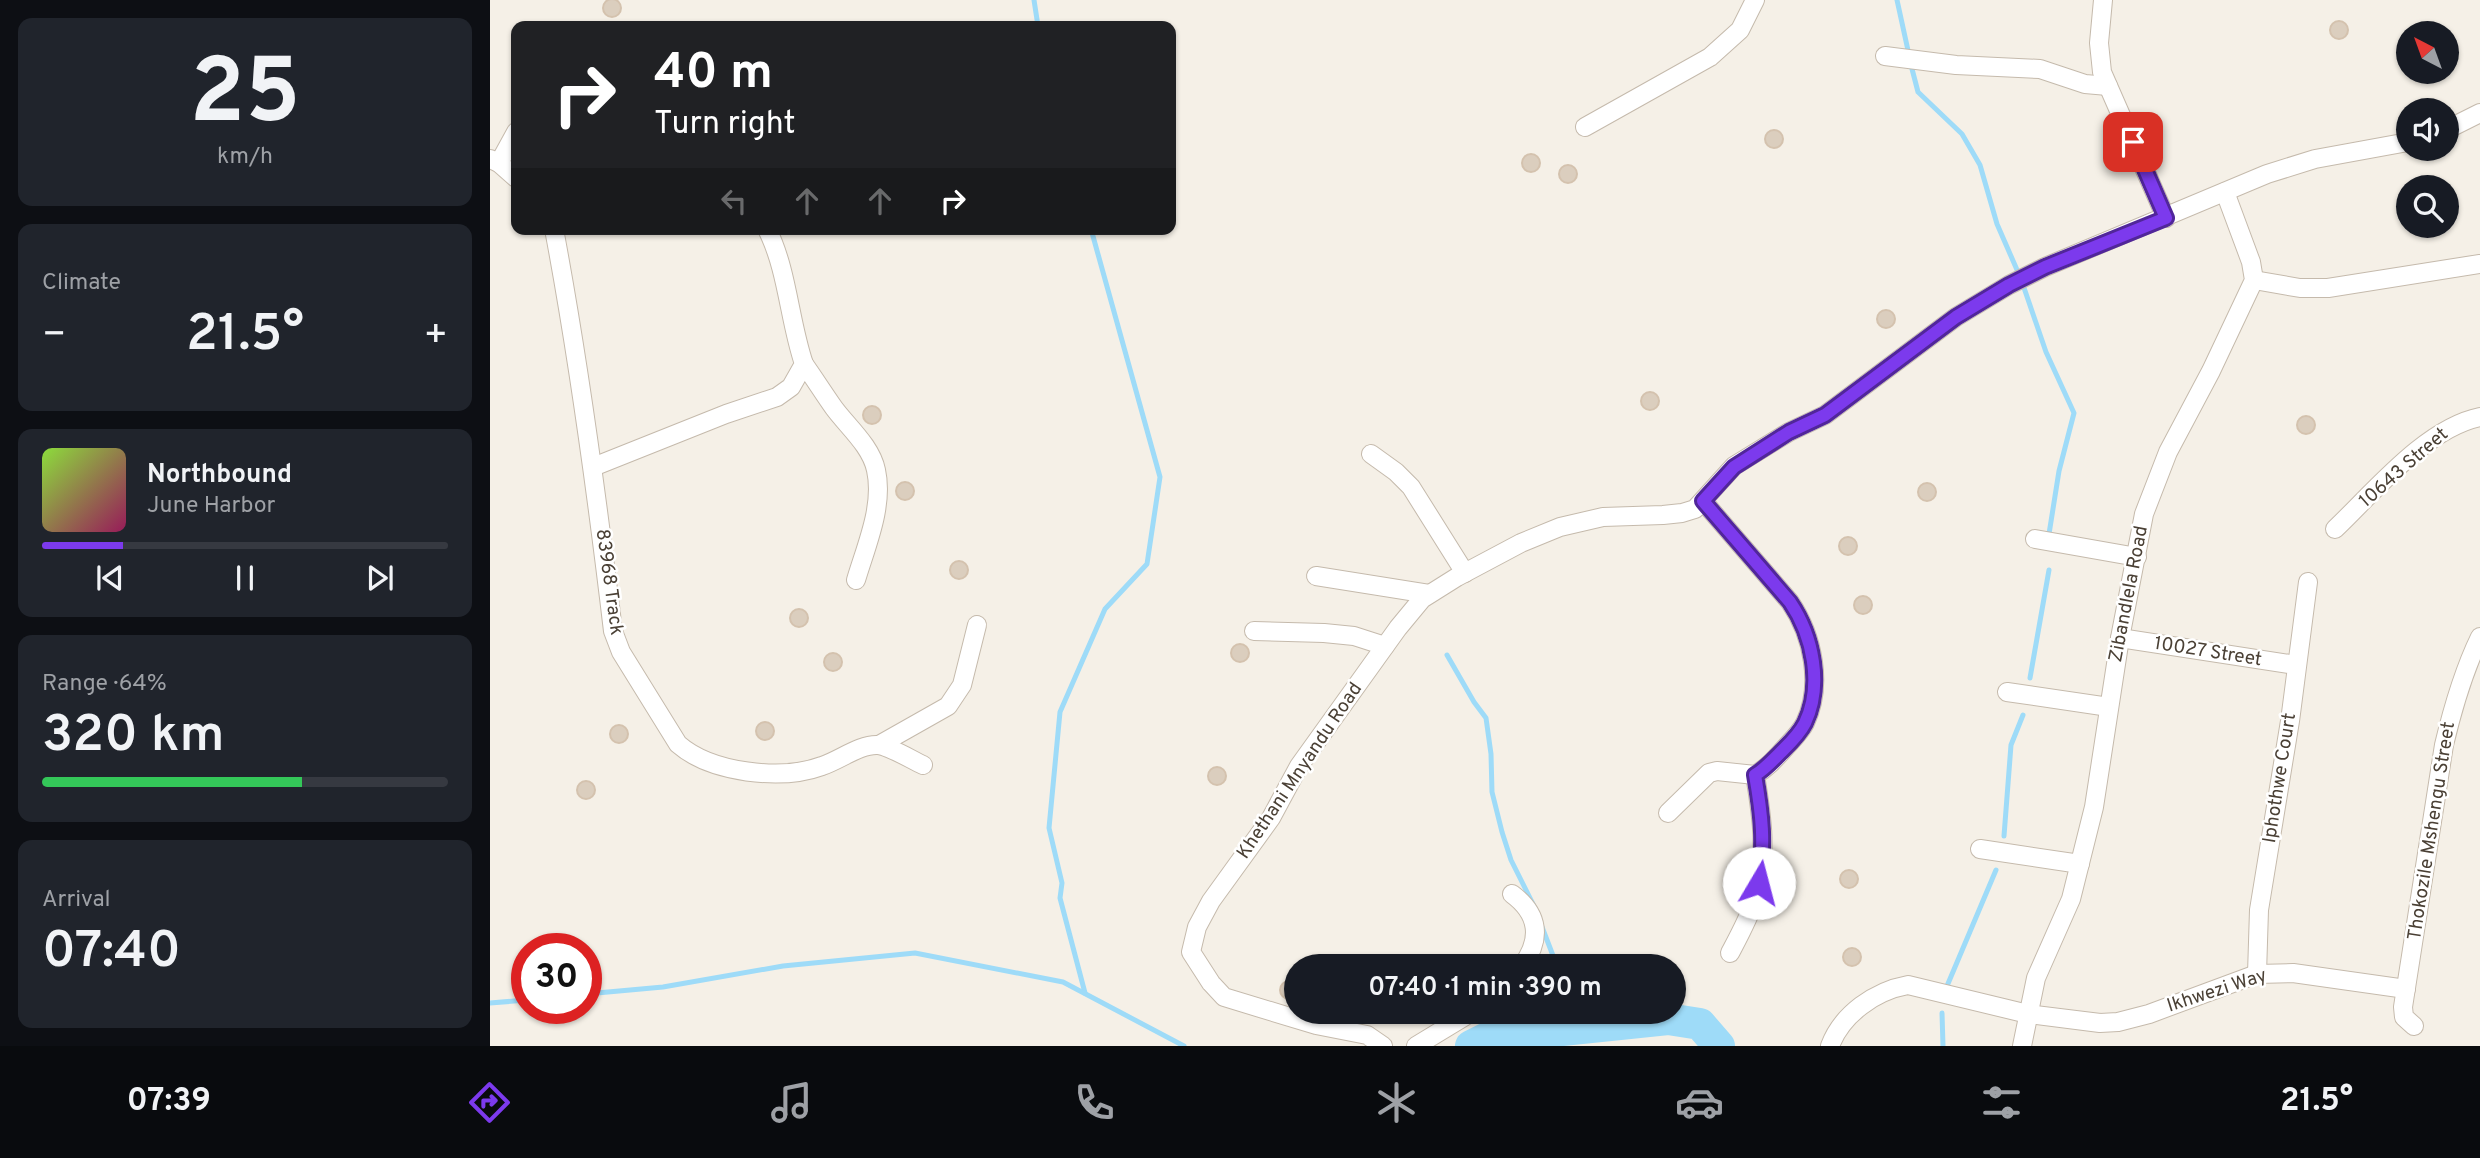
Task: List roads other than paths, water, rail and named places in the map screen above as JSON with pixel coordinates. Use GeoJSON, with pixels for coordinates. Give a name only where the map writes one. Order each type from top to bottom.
{"type":"FeatureCollection","features":[{"type":"Feature","properties":{"kind":"street"},"geometry":{"type":"LineString","coordinates":[[1585,127],[1710,57],[1740,30],[1755,0]]}},
{"type":"Feature","properties":{"kind":"street"},"geometry":{"type":"LineString","coordinates":[[2103,0],[2099,57],[2108,86],[2166,218]]}},
{"type":"Feature","properties":{"kind":"street"},"geometry":{"type":"LineString","coordinates":[[1885,56],[1956,65],[2040,69],[2085,84],[2108,86]]}},
{"type":"Feature","properties":{"kind":"street"},"geometry":{"type":"LineString","coordinates":[[2459,124],[2480,113]]}},
{"type":"Feature","properties":{"kind":"street"},"geometry":{"type":"LineString","coordinates":[[511,139],[494,161],[511,174]]}},
{"type":"Feature","properties":{"kind":"street","name":"Khethani Mnyandu Road"},"geometry":{"type":"LineString","coordinates":[[1383,1046],[1367,1035],[1316,1025],[1224,997],[1211,983],[1191,952],[1197,928],[1212,901],[1271,818],[1299,766],[1413,608],[1429,594],[1521,542],[1560,527],[1603,517],[1682,513],[1695,509],[1734,467],[1789,432],[1825,415],[1956,317],[2045,267],[2267,174],[2315,159],[2396,144]]}},
{"type":"Feature","properties":{"kind":"street"},"geometry":{"type":"LineString","coordinates":[[2225,192],[2251,262],[2254,280],[2300,288],[2328,288],[2480,264]]}},
{"type":"Feature","properties":{"kind":"street","name":"83968 Track"},"geometry":{"type":"LineString","coordinates":[[555,235],[593,467],[613,631],[621,652],[678,744],[691,755],[702,759],[773,775],[819,767],[862,748],[879,745],[948,706],[962,685],[977,625]]}},
{"type":"Feature","properties":{"kind":"street"},"geometry":{"type":"LineString","coordinates":[[770,235],[804,364],[862,443],[876,470],[878,488],[875,513],[856,580]]}},
{"type":"Feature","properties":{"kind":"street","name":"Zibandlela Road"},"geometry":{"type":"LineString","coordinates":[[2022,1046],[2036,978],[2071,899],[2094,807],[2120,638],[2144,514],[2168,452],[2211,371],[2254,280]]}},
{"type":"Feature","properties":{"kind":"street"},"geometry":{"type":"LineString","coordinates":[[593,467],[726,414],[777,397],[791,387],[804,364]]}},
{"type":"Feature","properties":{"kind":"street","name":"10643 Street"},"geometry":{"type":"LineString","coordinates":[[2335,530],[2438,434],[2451,426],[2480,417]]}},
{"type":"Feature","properties":{"kind":"street"},"geometry":{"type":"LineString","coordinates":[[1371,454],[1396,471],[1411,487],[1465,573]]}},
{"type":"Feature","properties":{"kind":"street"},"geometry":{"type":"LineString","coordinates":[[1668,813],[1709,773],[1717,771],[1755,775],[1770,764],[1805,724],[1813,693],[1814,665],[1802,619],[1703,501]]}},
{"type":"Feature","properties":{"kind":"street"},"geometry":{"type":"LineString","coordinates":[[2035,539],[2137,557]]}},
{"type":"Feature","properties":{"kind":"street"},"geometry":{"type":"LineString","coordinates":[[1316,576],[1429,594]]}},
{"type":"Feature","properties":{"kind":"street","name":"Iphothwe Court"},"geometry":{"type":"LineString","coordinates":[[2257,974],[2259,911],[2290,721],[2308,582]]}},
{"type":"Feature","properties":{"kind":"street"},"geometry":{"type":"LineString","coordinates":[[1255,631],[1354,636],[1385,646]]}},
{"type":"Feature","properties":{"kind":"street","name":"Thokozile Mshengu Street"},"geometry":{"type":"LineString","coordinates":[[2414,1026],[2404,1017],[2403,1011],[2444,745],[2454,702],[2468,661],[2480,637]]}},
{"type":"Feature","properties":{"kind":"street","name":"10027 Street"},"geometry":{"type":"LineString","coordinates":[[2120,638],[2296,666]]}},
{"type":"Feature","properties":{"kind":"street"},"geometry":{"type":"LineString","coordinates":[[2007,692],[2109,707]]}},
{"type":"Feature","properties":{"kind":"street"},"geometry":{"type":"LineString","coordinates":[[879,745],[923,765]]}},
{"type":"Feature","properties":{"kind":"street"},"geometry":{"type":"LineString","coordinates":[[1730,953],[1755,900],[1764,848],[1763,822],[1755,775]]}},
{"type":"Feature","properties":{"kind":"street"},"geometry":{"type":"LineString","coordinates":[[1980,849],[2080,864]]}},
{"type":"Feature","properties":{"kind":"street"},"geometry":{"type":"LineString","coordinates":[[1512,894],[1524,903],[1535,926],[1530,954]]}},
{"type":"Feature","properties":{"kind":"street","name":"Ikhwezi Way"},"geometry":{"type":"LineString","coordinates":[[2028,1014],[2100,1023],[2118,1022],[2149,1014],[2257,974],[2293,973],[2406,989]]}},
{"type":"Feature","properties":{"kind":"street"},"geometry":{"type":"LineString","coordinates":[[1830,1046],[1840,1025],[1858,1008],[1894,988],[1908,985],[2028,1014]]}},
{"type":"Feature","properties":{"kind":"street"},"geometry":{"type":"LineString","coordinates":[[1416,1046],[1452,1024]]}},
{"type":"Feature","properties":{"kind":"waterway"},"geometry":{"type":"LineString","coordinates":[[1034,0],[1037,21]]}},
{"type":"Feature","properties":{"kind":"waterway"},"geometry":{"type":"LineString","coordinates":[[1897,0],[1909,55]]}},
{"type":"Feature","properties":{"kind":"waterway"},"geometry":{"type":"LineString","coordinates":[[1911,65],[1918,92],[1962,134],[1980,165],[1997,224],[2021,279],[2046,352],[2074,413],[2059,471],[2049,534]]}},
{"type":"Feature","properties":{"kind":"waterway"},"geometry":{"type":"LineString","coordinates":[[1085,993],[1060,898],[1062,883],[1049,828],[1060,712],[1105,609],[1147,564],[1160,477],[1093,235]]}},
{"type":"Feature","properties":{"kind":"waterway"},"geometry":{"type":"LineString","coordinates":[[2030,678],[2049,570]]}},
{"type":"Feature","properties":{"kind":"waterway"},"geometry":{"type":"LineString","coordinates":[[1447,655],[1486,718],[1492,792],[1502,832],[1511,860],[1535,908]]}},
{"type":"Feature","properties":{"kind":"waterway"},"geometry":{"type":"LineString","coordinates":[[2004,836],[2011,745],[2023,715]]}},
{"type":"Feature","properties":{"kind":"waterway"},"geometry":{"type":"LineString","coordinates":[[1947,986],[1996,870]]}},
{"type":"Feature","properties":{"kind":"waterway"},"geometry":{"type":"LineString","coordinates":[[1542,927],[1552,954]]}},
{"type":"Feature","properties":{"kind":"waterway"},"geometry":{"type":"LineString","coordinates":[[602,993],[663,987],[783,966],[915,953],[1063,982],[1184,1046]]}},
{"type":"Feature","properties":{"kind":"waterway"},"geometry":{"type":"LineString","coordinates":[[490,1003],[511,1001]]}},
{"type":"Feature","properties":{"kind":"waterway"},"geometry":{"type":"LineString","coordinates":[[1942,1013],[1943,1046]]}},
{"type":"Feature","properties":{"kind":"waterway"},"geometry":{"type":"LineString","coordinates":[[1471,1046],[1487,1038],[1668,1019],[1700,1024],[1719,1046]]}},
{"type":"Feature","properties":{"kind":"waterway"},"geometry":{"type":"LineString","coordinates":[[1528,1046],[1531,1033]]}}]}
